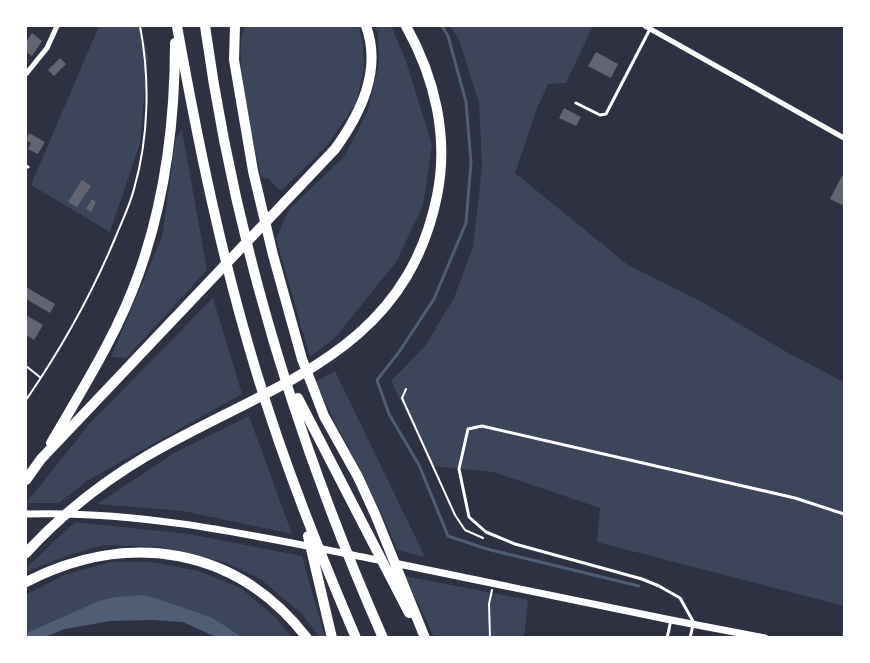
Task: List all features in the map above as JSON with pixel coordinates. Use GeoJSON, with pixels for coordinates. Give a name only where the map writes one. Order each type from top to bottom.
{"type":"FeatureCollection","features":[{"type":"Feature","properties":{"kind":"highway"},"geometry":{"type":"LineString","coordinates":[[26,480],[41,459],[110,338],[150,240],[171,119],[176,26]]}},
{"type":"Feature","properties":{"kind":"highway"},"geometry":{"type":"LineString","coordinates":[[176,26],[219,232],[257,374],[300,500],[356,638]]}},
{"type":"Feature","properties":{"kind":"highway"},"geometry":{"type":"LineString","coordinates":[[205,26],[242,222],[281,366],[339,530],[383,638]]}},
{"type":"Feature","properties":{"kind":"highway"},"geometry":{"type":"LineString","coordinates":[[236,26],[234,60],[253,171],[273,255],[302,359],[324,416],[358,477],[375,514],[423,638]]}},
{"type":"Feature","properties":{"kind":"highway"},"geometry":{"type":"LineString","coordinates":[[41,459],[335,149],[358,113],[370,76],[371,48],[366,26]]}},
{"type":"Feature","properties":{"kind":"highway"},"geometry":{"type":"LineString","coordinates":[[26,553],[49,529],[85,498],[145,457],[314,366],[354,339],[380,315],[393,298],[423,247],[435,207],[442,156],[432,83],[406,26]]}},
{"type":"Feature","properties":{"kind":"highway"},"geometry":{"type":"LineString","coordinates":[[281,366],[423,638]]}},
{"type":"Feature","properties":{"kind":"highway"},"geometry":{"type":"LineString","coordinates":[[300,500],[332,638]]}},
{"type":"Feature","properties":{"kind":"highway"},"geometry":{"type":"LineString","coordinates":[[26,582],[47,570],[96,555],[125,551],[163,553],[199,561],[226,572],[266,595],[295,622],[308,638]]}},
{"type":"Feature","properties":{"kind":"street"},"geometry":{"type":"LineString","coordinates":[[26,74],[47,48],[57,26]]}},
{"type":"Feature","properties":{"kind":"street"},"geometry":{"type":"LineString","coordinates":[[648,27],[844,138]]}},
{"type":"Feature","properties":{"kind":"street"},"geometry":{"type":"LineString","coordinates":[[26,514],[114,515],[198,527],[419,568],[671,621],[765,638]]}},
{"type":"Feature","properties":{"kind":"lane"},"geometry":{"type":"LineString","coordinates":[[576,103],[600,115],[606,114],[648,27]]}},
{"type":"Feature","properties":{"kind":"lane"},"geometry":{"type":"LineString","coordinates":[[690,638],[694,625],[680,598],[659,585],[515,544],[486,532],[469,517],[459,469],[468,429],[482,426],[795,498],[844,514]]}},
{"type":"Feature","properties":{"kind":"lane"},"geometry":{"type":"LineString","coordinates":[[667,638],[671,621]]}},
{"type":"Feature","properties":{"kind":"path"},"geometry":{"type":"LineString","coordinates":[[26,400],[97,282],[134,190],[142,152],[147,96],[145,50],[140,26]]}},
{"type":"Feature","properties":{"kind":"path"},"geometry":{"type":"LineString","coordinates":[[26,366],[41,378]]}},
{"type":"Feature","properties":{"kind":"path"},"geometry":{"type":"LineString","coordinates":[[406,389],[402,398],[455,515],[465,530],[492,540]]}},
{"type":"Feature","properties":{"kind":"path"},"geometry":{"type":"LineString","coordinates":[[490,638],[489,604],[493,584]]}},
{"type":"Feature","properties":{"kind":"shaded area"},"geometry":{"type":"Polygon","coordinates":[[[99,26],[141,26],[148,57],[140,143],[110,232],[31,185],[99,26]]]}},
{"type":"Feature","properties":{"kind":"shaded area"},"geometry":{"type":"Polygon","coordinates":[[[245,26],[359,26],[364,69],[356,104],[326,147],[281,191],[267,178],[261,177],[242,78],[241,39],[245,26]]]}},
{"type":"Feature","properties":{"kind":"shaded area"},"geometry":{"type":"Polygon","coordinates":[[[374,26],[391,26],[406,61],[432,145],[423,206],[396,262],[334,339],[310,357],[276,239],[289,209],[344,157],[367,113],[379,64],[378,33],[374,26]]]}},
{"type":"Feature","properties":{"kind":"shaded area"},"geometry":{"type":"Polygon","coordinates":[[[450,26],[593,26],[566,83],[548,84],[536,111],[515,173],[628,265],[702,302],[790,354],[844,382],[844,606],[597,542],[600,508],[493,472],[433,466],[391,381],[425,346],[454,298],[473,247],[482,166],[479,103],[459,40],[450,26]]]}},
{"type":"Feature","properties":{"kind":"shaded area"},"geometry":{"type":"Polygon","coordinates":[[[182,130],[207,270],[126,358],[111,357],[162,237],[176,137],[182,130]]]}},
{"type":"Feature","properties":{"kind":"shaded area"},"geometry":{"type":"Polygon","coordinates":[[[213,298],[242,394],[87,481],[59,503],[26,503],[91,422],[213,298]]]}},
{"type":"Feature","properties":{"kind":"shaded area"},"geometry":{"type":"Polygon","coordinates":[[[335,371],[425,557],[397,550],[368,486],[315,382],[335,371]]]}},
{"type":"Feature","properties":{"kind":"shaded area"},"geometry":{"type":"Polygon","coordinates":[[[249,416],[292,534],[183,511],[97,504],[174,453],[249,416]]]}},
{"type":"Feature","properties":{"kind":"shaded area"},"geometry":{"type":"Polygon","coordinates":[[[75,522],[189,534],[302,556],[325,637],[319,637],[302,614],[259,578],[224,562],[161,547],[104,545],[26,570],[75,522]]]}},
{"type":"Feature","properties":{"kind":"shaded area"},"geometry":{"type":"Polygon","coordinates":[[[110,562],[151,562],[199,571],[241,588],[276,618],[292,637],[242,637],[213,618],[99,601],[26,633],[26,595],[64,575],[110,562]]]}},
{"type":"Feature","properties":{"kind":"shaded area"},"geometry":{"type":"Polygon","coordinates":[[[405,576],[528,600],[524,637],[434,637],[405,576]]]}},
{"type":"Feature","properties":{"kind":"shaded area"},"geometry":{"type":"Polygon","coordinates":[[[141,595],[213,618],[242,637],[216,637],[183,622],[152,620],[110,621],[65,629],[45,637],[26,637],[26,633],[99,601],[141,595]]]}},
{"type":"Feature","properties":{"kind":"building"},"geometry":{"type":"Polygon","coordinates":[[[32,33],[42,41],[32,56],[26,52],[26,42],[32,33]]]}},
{"type":"Feature","properties":{"kind":"building"},"geometry":{"type":"Polygon","coordinates":[[[596,52],[618,64],[611,78],[588,66],[596,52]]]}},
{"type":"Feature","properties":{"kind":"building"},"geometry":{"type":"Polygon","coordinates":[[[60,58],[66,64],[54,76],[48,70],[60,58]]]}},
{"type":"Feature","properties":{"kind":"building"},"geometry":{"type":"Polygon","coordinates":[[[564,108],[581,117],[576,126],[559,118],[564,108]]]}},
{"type":"Feature","properties":{"kind":"building"},"geometry":{"type":"Polygon","coordinates":[[[29,133],[45,142],[38,154],[28,149],[31,143],[26,140],[29,133]]]}},
{"type":"Feature","properties":{"kind":"building"},"geometry":{"type":"Polygon","coordinates":[[[842,176],[844,177],[844,206],[830,199],[842,176]]]}},
{"type":"Feature","properties":{"kind":"building"},"geometry":{"type":"Polygon","coordinates":[[[82,180],[91,186],[77,207],[68,202],[82,180]]]}},
{"type":"Feature","properties":{"kind":"building"},"geometry":{"type":"Polygon","coordinates":[[[92,199],[96,202],[91,212],[86,209],[92,199]]]}},
{"type":"Feature","properties":{"kind":"building"},"geometry":{"type":"Polygon","coordinates":[[[26,287],[55,304],[50,313],[26,299],[26,287]]]}},
{"type":"Feature","properties":{"kind":"building"},"geometry":{"type":"Polygon","coordinates":[[[26,315],[43,325],[34,340],[26,335],[26,315]]]}},
{"type":"Feature","properties":{"kind":"waterway"},"geometry":{"type":"LineString","coordinates":[[442,26],[448,36],[466,102],[471,162],[466,223],[434,299],[399,352],[377,380],[389,414],[419,465],[448,536],[487,549],[639,586]]}}]}
